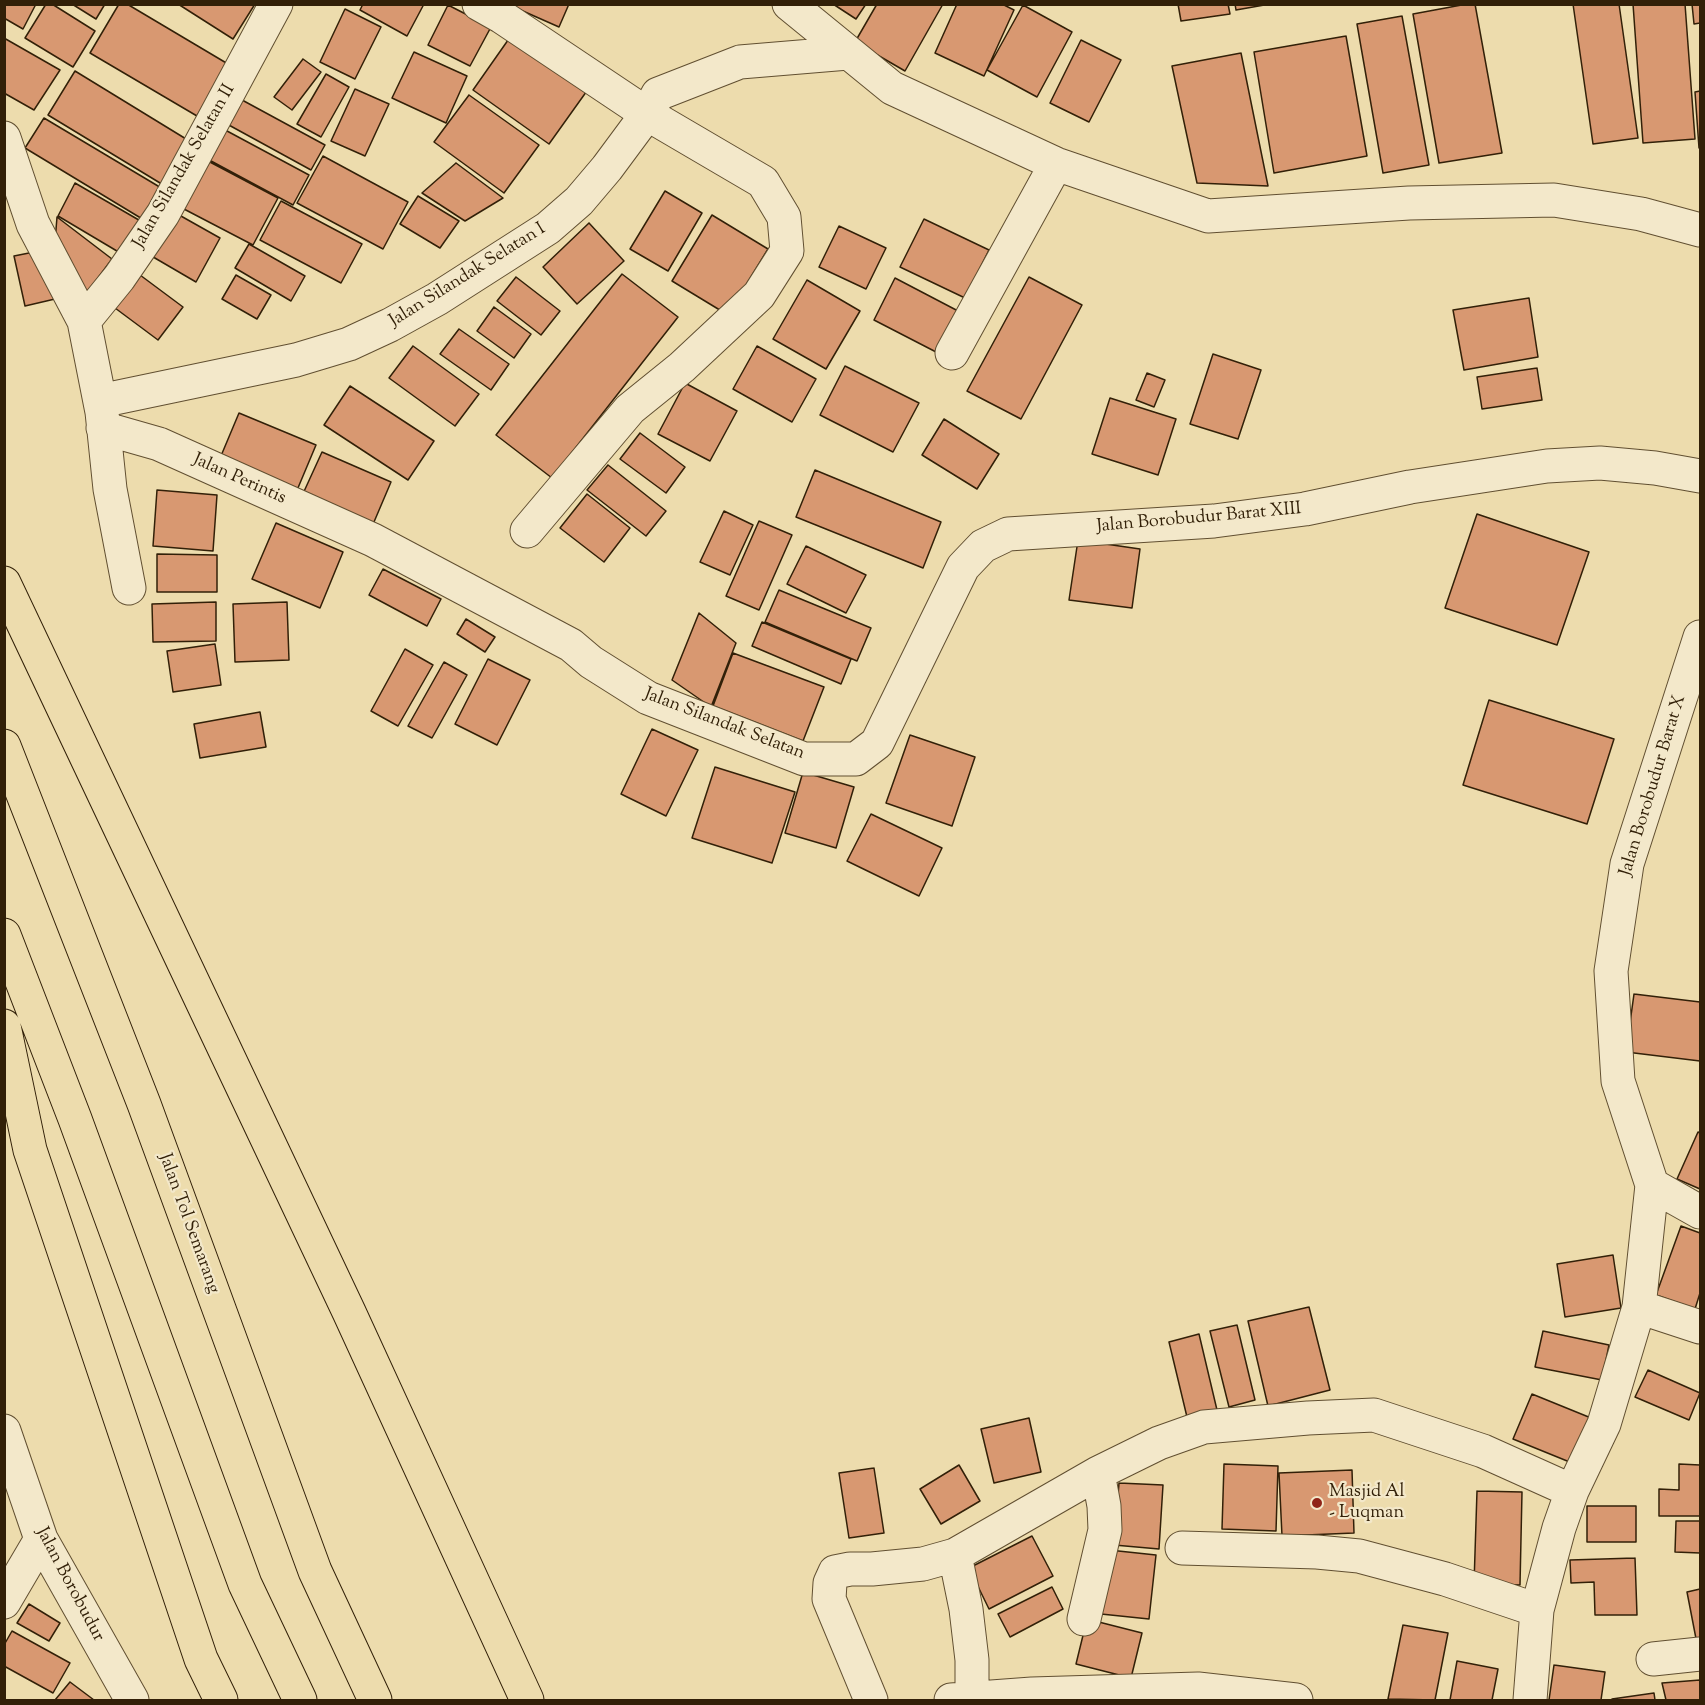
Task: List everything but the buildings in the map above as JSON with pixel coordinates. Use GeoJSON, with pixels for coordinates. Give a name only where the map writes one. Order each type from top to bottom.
{"type":"FeatureCollection","features":[{"type":"Feature","properties":{"kind":"highway"},"geometry":{"type":"LineString","coordinates":[[4,583],[344,1301],[527,1701]]}},
{"type":"Feature","properties":{"kind":"highway","name":"Jalan Tol Semarang"},"geometry":{"type":"LineString","coordinates":[[4,746],[144,1104],[315,1571],[375,1701]]}},
{"type":"Feature","properties":{"kind":"highway"},"geometry":{"type":"LineString","coordinates":[[4,935],[75,1119],[245,1584],[300,1701]]}},
{"type":"Feature","properties":{"kind":"highway"},"geometry":{"type":"LineString","coordinates":[[4,1026],[30,1150],[201,1659],[222,1701]]}},
{"type":"Feature","properties":{"kind":"street","name":"Jalan Silandak Selatan II"},"geometry":{"type":"LineString","coordinates":[[84,321],[119,278],[163,214],[276,4]]}},
{"type":"Feature","properties":{"kind":"street"},"geometry":{"type":"LineString","coordinates":[[479,4],[647,114],[763,182],[784,217],[787,251],[759,295],[682,367],[630,409],[527,531]]}},
{"type":"Feature","properties":{"kind":"street"},"geometry":{"type":"LineString","coordinates":[[789,4],[892,88],[1056,164],[1208,216],[1409,203],[1554,200],[1641,214],[1701,230]]}},
{"type":"Feature","properties":{"kind":"street","name":"Jalan Silandak Selatan I"},"geometry":{"type":"LineString","coordinates":[[102,414],[348,344],[390,325],[502,259],[548,228],[579,201],[600,176],[647,114],[658,93],[740,62],[848,53]]}},
{"type":"Feature","properties":{"kind":"street"},"geometry":{"type":"LineString","coordinates":[[4,138],[33,224],[84,321],[102,414],[110,489],[129,588]]}},
{"type":"Feature","properties":{"kind":"street"},"geometry":{"type":"LineString","coordinates":[[952,352],[1056,164]]}},
{"type":"Feature","properties":{"kind":"street","name":"Jalan Perintis"},"geometry":{"type":"LineString","coordinates":[[102,414],[159,444],[373,540],[571,645]]}},
{"type":"Feature","properties":{"kind":"street","name":"Jalan Borobudur Barat XIII"},"geometry":{"type":"LineString","coordinates":[[856,759],[877,743],[963,567],[984,546],[1008,534],[1214,521],[1305,509],[1410,487],[1547,466],[1600,463],[1655,468],[1701,476]]}},
{"type":"Feature","properties":{"kind":"street","name":"Jalan Borobudur Barat X"},"geometry":{"type":"LineString","coordinates":[[1530,1701],[1538,1610],[1559,1528],[1572,1491],[1604,1424],[1639,1307],[1652,1185],[1618,1082],[1611,971],[1627,864],[1701,637]]}},
{"type":"Feature","properties":{"kind":"street","name":"Jalan Silandak Selatan"},"geometry":{"type":"LineString","coordinates":[[571,645],[591,662],[648,698],[804,759],[856,759]]}},
{"type":"Feature","properties":{"kind":"street"},"geometry":{"type":"LineString","coordinates":[[1652,1185],[1701,1212]]}},
{"type":"Feature","properties":{"kind":"street"},"geometry":{"type":"LineString","coordinates":[[1639,1307],[1701,1327]]}},
{"type":"Feature","properties":{"kind":"street"},"geometry":{"type":"LineString","coordinates":[[871,1701],[829,1599],[830,1583],[835,1572],[923,1564],[955,1555],[1098,1473],[1160,1443],[1204,1426],[1374,1415],[1483,1451],[1572,1491]]}},
{"type":"Feature","properties":{"kind":"street","name":"Jalan Borobudur"},"geometry":{"type":"LineString","coordinates":[[4,1431],[41,1539],[132,1701]]}},
{"type":"Feature","properties":{"kind":"street"},"geometry":{"type":"LineString","coordinates":[[1084,1619],[1105,1530],[1104,1506],[1098,1473]]}},
{"type":"Feature","properties":{"kind":"street"},"geometry":{"type":"LineString","coordinates":[[4,1602],[41,1539]]}},
{"type":"Feature","properties":{"kind":"street"},"geometry":{"type":"LineString","coordinates":[[1182,1548],[1317,1552],[1359,1556],[1445,1579],[1538,1610]]}},
{"type":"Feature","properties":{"kind":"street"},"geometry":{"type":"LineString","coordinates":[[955,1555],[966,1609],[972,1660],[961,1700],[1064,1693],[1198,1689],[1296,1701]]}},
{"type":"Feature","properties":{"kind":"street"},"geometry":{"type":"LineString","coordinates":[[1653,1659],[1701,1654]]}},
{"type":"Feature","properties":{"kind":"place","name":"Masjid Al - Luqman"},"geometry":{"type":"Point","coordinates":[1317,1503]}}]}
